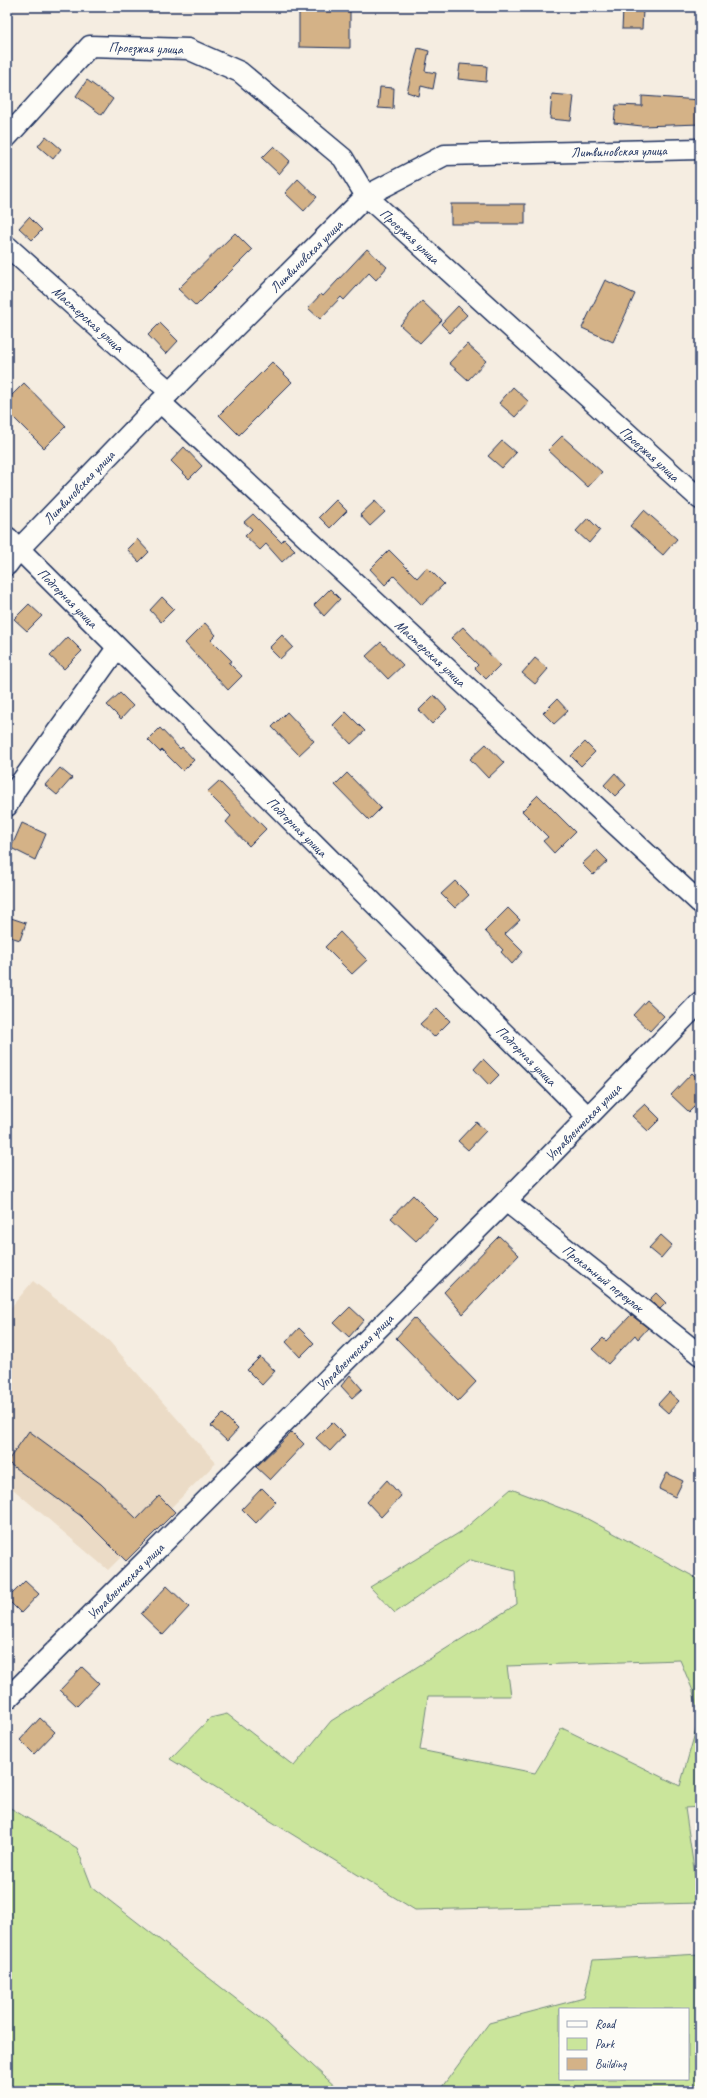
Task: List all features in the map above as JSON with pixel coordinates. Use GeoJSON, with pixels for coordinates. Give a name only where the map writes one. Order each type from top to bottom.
{"type":"FeatureCollection","features":[{"type":"Feature","properties":{"kind":"street","name":"Проезжая улица"},"geometry":{"type":"LineString","coordinates":[[7,137],[90,46],[188,49],[240,72],[343,158],[366,196],[700,499]]}},
{"type":"Feature","properties":{"kind":"street","name":"Литвиновская улица"},"geometry":{"type":"LineString","coordinates":[[7,565],[13,543],[165,397],[366,196],[445,155],[700,149]]}},
{"type":"Feature","properties":{"kind":"street","name":"Мастерская улица"},"geometry":{"type":"LineString","coordinates":[[7,246],[700,903]]}},
{"type":"Feature","properties":{"kind":"street","name":"Подгорная улица"},"geometry":{"type":"LineString","coordinates":[[13,543],[588,1117]]}},
{"type":"Feature","properties":{"kind":"street"},"geometry":{"type":"LineString","coordinates":[[7,806],[16,789],[117,648]]}},
{"type":"Feature","properties":{"kind":"street","name":"Управленческая улица"},"geometry":{"type":"LineString","coordinates":[[7,1700],[506,1201],[700,1002]]}},
{"type":"Feature","properties":{"kind":"street","name":"Прокатный переулок"},"geometry":{"type":"LineString","coordinates":[[506,1201],[700,1355]]}},
{"type":"Feature","properties":{"kind":"shaded area"},"geometry":{"type":"Polygon","coordinates":[[[33,1281],[109,1341],[216,1463],[108,1570],[7,1484],[7,1312],[33,1281]]]}},
{"type":"Feature","properties":{"kind":"green space"},"geometry":{"type":"Polygon","coordinates":[[[511,1489],[584,1517],[700,1580],[700,1807],[685,1808],[699,1903],[415,1910],[170,1759],[210,1718],[227,1714],[294,1766],[331,1721],[517,1604],[515,1571],[470,1560],[395,1613],[370,1587],[462,1531],[511,1489]],[[680,1660],[507,1666],[511,1696],[428,1696],[420,1750],[535,1773],[562,1728],[680,1786],[699,1719],[693,1691],[680,1660]]]}},
{"type":"Feature","properties":{"kind":"green space"},"geometry":{"type":"Polygon","coordinates":[[[7,1806],[77,1848],[92,1887],[267,2023],[340,2091],[7,2091],[7,1806]]]}},
{"type":"Feature","properties":{"kind":"green space"},"geometry":{"type":"Polygon","coordinates":[[[700,1954],[700,2091],[439,2091],[489,2023],[584,1998],[593,1960],[700,1954]]]}},
{"type":"Feature","properties":{"kind":"building"},"geometry":{"type":"Polygon","coordinates":[[[299,7],[350,7],[350,48],[299,47],[299,7]]]}},
{"type":"Feature","properties":{"kind":"building"},"geometry":{"type":"Polygon","coordinates":[[[623,10],[643,10],[642,29],[622,29],[623,10]]]}},
{"type":"Feature","properties":{"kind":"building"},"geometry":{"type":"Polygon","coordinates":[[[418,48],[429,51],[425,71],[436,73],[433,89],[421,86],[419,96],[407,92],[418,48]]]}},
{"type":"Feature","properties":{"kind":"building"},"geometry":{"type":"Polygon","coordinates":[[[460,64],[487,66],[486,82],[458,79],[460,64]]]}},
{"type":"Feature","properties":{"kind":"building"},"geometry":{"type":"Polygon","coordinates":[[[87,80],[113,99],[102,115],[76,96],[87,80]]]}},
{"type":"Feature","properties":{"kind":"building"},"geometry":{"type":"Polygon","coordinates":[[[380,87],[394,88],[393,109],[378,108],[380,87]]]}},
{"type":"Feature","properties":{"kind":"building"},"geometry":{"type":"Polygon","coordinates":[[[552,94],[574,96],[571,121],[550,119],[552,94]]]}},
{"type":"Feature","properties":{"kind":"building"},"geometry":{"type":"Polygon","coordinates":[[[642,96],[700,100],[700,124],[642,126],[614,123],[616,105],[642,106],[642,96]]]}},
{"type":"Feature","properties":{"kind":"building"},"geometry":{"type":"Polygon","coordinates":[[[46,136],[61,149],[53,159],[38,146],[46,136]]]}},
{"type":"Feature","properties":{"kind":"building"},"geometry":{"type":"Polygon","coordinates":[[[274,146],[290,161],[279,174],[262,158],[274,146]]]}},
{"type":"Feature","properties":{"kind":"building"},"geometry":{"type":"Polygon","coordinates":[[[298,179],[317,197],[304,211],[285,193],[298,179]]]}},
{"type":"Feature","properties":{"kind":"building"},"geometry":{"type":"Polygon","coordinates":[[[451,204],[525,204],[525,224],[451,224],[451,204]]]}},
{"type":"Feature","properties":{"kind":"building"},"geometry":{"type":"Polygon","coordinates":[[[29,217],[42,230],[32,240],[19,228],[29,217]]]}},
{"type":"Feature","properties":{"kind":"building"},"geometry":{"type":"Polygon","coordinates":[[[235,233],[252,250],[196,306],[178,289],[235,233]]]}},
{"type":"Feature","properties":{"kind":"building"},"geometry":{"type":"Polygon","coordinates":[[[367,249],[387,267],[376,280],[369,273],[344,300],[341,297],[320,319],[308,308],[321,294],[323,296],[367,249]]]}},
{"type":"Feature","properties":{"kind":"building"},"geometry":{"type":"Polygon","coordinates":[[[605,280],[635,294],[613,342],[582,328],[605,280]]]}},
{"type":"Feature","properties":{"kind":"building"},"geometry":{"type":"Polygon","coordinates":[[[422,301],[442,320],[420,343],[400,325],[422,301]]]}},
{"type":"Feature","properties":{"kind":"building"},"geometry":{"type":"Polygon","coordinates":[[[458,306],[467,315],[450,333],[441,324],[458,306]]]}},
{"type":"Feature","properties":{"kind":"building"},"geometry":{"type":"Polygon","coordinates":[[[160,323],[178,341],[166,354],[148,335],[160,323]]]}},
{"type":"Feature","properties":{"kind":"building"},"geometry":{"type":"Polygon","coordinates":[[[467,344],[486,361],[468,380],[449,363],[467,344]]]}},
{"type":"Feature","properties":{"kind":"building"},"geometry":{"type":"Polygon","coordinates":[[[272,362],[292,382],[239,435],[219,415],[272,362]]]}},
{"type":"Feature","properties":{"kind":"building"},"geometry":{"type":"Polygon","coordinates":[[[24,383],[66,426],[44,448],[7,411],[7,400],[24,383]]]}},
{"type":"Feature","properties":{"kind":"building"},"geometry":{"type":"Polygon","coordinates":[[[513,387],[529,402],[515,417],[499,403],[513,387]]]}},
{"type":"Feature","properties":{"kind":"building"},"geometry":{"type":"Polygon","coordinates":[[[562,436],[602,472],[588,487],[548,450],[562,436]]]}},
{"type":"Feature","properties":{"kind":"building"},"geometry":{"type":"Polygon","coordinates":[[[502,441],[516,453],[502,468],[488,456],[502,441]]]}},
{"type":"Feature","properties":{"kind":"building"},"geometry":{"type":"Polygon","coordinates":[[[184,447],[202,466],[189,479],[171,461],[184,447]]]}},
{"type":"Feature","properties":{"kind":"building"},"geometry":{"type":"Polygon","coordinates":[[[336,500],[347,511],[330,528],[319,517],[336,500]]]}},
{"type":"Feature","properties":{"kind":"building"},"geometry":{"type":"Polygon","coordinates":[[[375,501],[385,512],[370,526],[360,515],[375,501]]]}},
{"type":"Feature","properties":{"kind":"building"},"geometry":{"type":"Polygon","coordinates":[[[644,510],[677,539],[663,555],[630,526],[644,510]]]}},
{"type":"Feature","properties":{"kind":"building"},"geometry":{"type":"Polygon","coordinates":[[[253,514],[281,542],[284,539],[295,550],[282,562],[266,544],[260,550],[245,536],[252,529],[244,522],[253,514]]]}},
{"type":"Feature","properties":{"kind":"building"},"geometry":{"type":"Polygon","coordinates":[[[588,518],[600,530],[589,543],[576,531],[588,518]]]}},
{"type":"Feature","properties":{"kind":"building"},"geometry":{"type":"Polygon","coordinates":[[[137,539],[149,552],[139,562],[127,549],[137,539]]]}},
{"type":"Feature","properties":{"kind":"building"},"geometry":{"type":"Polygon","coordinates":[[[389,550],[417,578],[427,567],[444,584],[422,605],[394,576],[385,585],[370,569],[389,550]]]}},
{"type":"Feature","properties":{"kind":"building"},"geometry":{"type":"Polygon","coordinates":[[[330,589],[340,599],[324,616],[314,605],[330,589]]]}},
{"type":"Feature","properties":{"kind":"building"},"geometry":{"type":"Polygon","coordinates":[[[162,597],[174,609],[161,622],[150,610],[162,597]]]}},
{"type":"Feature","properties":{"kind":"building"},"geometry":{"type":"Polygon","coordinates":[[[29,604],[42,616],[27,631],[14,619],[29,604]]]}},
{"type":"Feature","properties":{"kind":"building"},"geometry":{"type":"Polygon","coordinates":[[[205,623],[216,635],[211,640],[232,661],[229,663],[242,676],[228,690],[185,643],[205,623]]]}},
{"type":"Feature","properties":{"kind":"building"},"geometry":{"type":"Polygon","coordinates":[[[463,627],[500,665],[486,679],[475,668],[478,665],[451,638],[463,627]]]}},
{"type":"Feature","properties":{"kind":"building"},"geometry":{"type":"Polygon","coordinates":[[[282,635],[293,647],[280,659],[269,648],[282,635]]]}},
{"type":"Feature","properties":{"kind":"building"},"geometry":{"type":"Polygon","coordinates":[[[68,637],[82,651],[64,669],[50,656],[68,637]]]}},
{"type":"Feature","properties":{"kind":"building"},"geometry":{"type":"Polygon","coordinates":[[[381,642],[403,665],[388,679],[366,656],[381,642]]]}},
{"type":"Feature","properties":{"kind":"building"},"geometry":{"type":"Polygon","coordinates":[[[535,658],[548,669],[535,684],[522,673],[535,658]]]}},
{"type":"Feature","properties":{"kind":"building"},"geometry":{"type":"Polygon","coordinates":[[[120,693],[133,706],[121,719],[107,705],[120,693]]]}},
{"type":"Feature","properties":{"kind":"building"},"geometry":{"type":"Polygon","coordinates":[[[434,695],[447,709],[432,724],[419,710],[434,695]]]}},
{"type":"Feature","properties":{"kind":"building"},"geometry":{"type":"Polygon","coordinates":[[[557,699],[568,711],[554,724],[543,713],[557,699]]]}},
{"type":"Feature","properties":{"kind":"building"},"geometry":{"type":"Polygon","coordinates":[[[287,712],[314,741],[299,755],[272,727],[287,712]]]}},
{"type":"Feature","properties":{"kind":"building"},"geometry":{"type":"Polygon","coordinates":[[[346,712],[365,731],[351,744],[333,725],[346,712]]]}},
{"type":"Feature","properties":{"kind":"building"},"geometry":{"type":"Polygon","coordinates":[[[160,728],[180,749],[182,747],[194,760],[183,771],[162,750],[160,752],[148,740],[160,728]]]}},
{"type":"Feature","properties":{"kind":"building"},"geometry":{"type":"Polygon","coordinates":[[[585,742],[595,752],[581,766],[571,756],[585,742]]]}},
{"type":"Feature","properties":{"kind":"building"},"geometry":{"type":"Polygon","coordinates":[[[486,744],[504,763],[488,778],[470,759],[486,744]]]}},
{"type":"Feature","properties":{"kind":"building"},"geometry":{"type":"Polygon","coordinates":[[[60,768],[72,778],[57,795],[45,785],[60,768]]]}},
{"type":"Feature","properties":{"kind":"building"},"geometry":{"type":"Polygon","coordinates":[[[347,773],[381,808],[369,820],[335,785],[347,773]]]}},
{"type":"Feature","properties":{"kind":"building"},"geometry":{"type":"Polygon","coordinates":[[[615,773],[626,785],[615,796],[604,785],[615,773]]]}},
{"type":"Feature","properties":{"kind":"building"},"geometry":{"type":"Polygon","coordinates":[[[219,781],[266,829],[249,846],[226,822],[231,816],[207,792],[219,781]]]}},
{"type":"Feature","properties":{"kind":"building"},"geometry":{"type":"Polygon","coordinates":[[[538,795],[575,832],[554,853],[543,841],[548,837],[522,811],[538,795]]]}},
{"type":"Feature","properties":{"kind":"building"},"geometry":{"type":"Polygon","coordinates":[[[22,823],[46,834],[35,860],[11,848],[22,823]]]}},
{"type":"Feature","properties":{"kind":"building"},"geometry":{"type":"Polygon","coordinates":[[[597,850],[608,861],[593,875],[582,864],[597,850]]]}},
{"type":"Feature","properties":{"kind":"building"},"geometry":{"type":"Polygon","coordinates":[[[455,881],[469,895],[455,908],[441,894],[455,881]]]}},
{"type":"Feature","properties":{"kind":"building"},"geometry":{"type":"Polygon","coordinates":[[[508,908],[520,920],[505,934],[523,952],[512,964],[501,952],[503,950],[485,931],[508,908]]]}},
{"type":"Feature","properties":{"kind":"building"},"geometry":{"type":"Polygon","coordinates":[[[11,918],[26,923],[20,940],[7,936],[11,918]]]}},
{"type":"Feature","properties":{"kind":"building"},"geometry":{"type":"Polygon","coordinates":[[[340,932],[367,960],[352,974],[325,947],[340,932]]]}},
{"type":"Feature","properties":{"kind":"building"},"geometry":{"type":"Polygon","coordinates":[[[647,1000],[664,1016],[650,1031],[633,1015],[647,1000]]]}},
{"type":"Feature","properties":{"kind":"building"},"geometry":{"type":"Polygon","coordinates":[[[437,1008],[450,1021],[434,1037],[420,1024],[437,1008]]]}},
{"type":"Feature","properties":{"kind":"building"},"geometry":{"type":"Polygon","coordinates":[[[483,1059],[499,1075],[489,1085],[474,1069],[483,1059]]]}},
{"type":"Feature","properties":{"kind":"building"},"geometry":{"type":"Polygon","coordinates":[[[692,1073],[700,1081],[700,1101],[689,1112],[671,1095],[692,1073]]]}},
{"type":"Feature","properties":{"kind":"building"},"geometry":{"type":"Polygon","coordinates":[[[645,1104],[660,1119],[648,1131],[632,1116],[645,1104]]]}},
{"type":"Feature","properties":{"kind":"building"},"geometry":{"type":"Polygon","coordinates":[[[476,1122],[486,1131],[468,1150],[458,1141],[476,1122]]]}},
{"type":"Feature","properties":{"kind":"building"},"geometry":{"type":"Polygon","coordinates":[[[413,1195],[437,1219],[416,1241],[391,1218],[413,1195]]]}},
{"type":"Feature","properties":{"kind":"building"},"geometry":{"type":"Polygon","coordinates":[[[661,1235],[672,1245],[661,1258],[649,1248],[661,1235]]]}},
{"type":"Feature","properties":{"kind":"building"},"geometry":{"type":"Polygon","coordinates":[[[499,1236],[519,1255],[463,1314],[444,1292],[499,1236]]]}},
{"type":"Feature","properties":{"kind":"building"},"geometry":{"type":"Polygon","coordinates":[[[656,1293],[666,1303],[660,1309],[649,1300],[656,1293]]]}},
{"type":"Feature","properties":{"kind":"building"},"geometry":{"type":"Polygon","coordinates":[[[350,1307],[364,1320],[349,1337],[334,1323],[350,1307]]]}},
{"type":"Feature","properties":{"kind":"building"},"geometry":{"type":"Polygon","coordinates":[[[631,1315],[648,1328],[638,1339],[635,1335],[608,1364],[592,1349],[603,1338],[606,1341],[631,1315]]]}},
{"type":"Feature","properties":{"kind":"building"},"geometry":{"type":"Polygon","coordinates":[[[414,1318],[476,1382],[458,1401],[396,1338],[414,1318]]]}},
{"type":"Feature","properties":{"kind":"building"},"geometry":{"type":"Polygon","coordinates":[[[299,1328],[314,1343],[300,1357],[286,1342],[299,1328]]]}},
{"type":"Feature","properties":{"kind":"building"},"geometry":{"type":"Polygon","coordinates":[[[260,1357],[275,1371],[262,1385],[247,1370],[260,1357]]]}},
{"type":"Feature","properties":{"kind":"building"},"geometry":{"type":"Polygon","coordinates":[[[350,1375],[362,1389],[352,1398],[341,1386],[350,1375]]]}},
{"type":"Feature","properties":{"kind":"building"},"geometry":{"type":"Polygon","coordinates":[[[669,1392],[679,1401],[668,1413],[658,1404],[669,1392]]]}},
{"type":"Feature","properties":{"kind":"building"},"geometry":{"type":"Polygon","coordinates":[[[223,1414],[238,1429],[227,1441],[211,1426],[223,1414]]]}},
{"type":"Feature","properties":{"kind":"building"},"geometry":{"type":"Polygon","coordinates":[[[332,1422],[345,1435],[330,1451],[316,1438],[332,1422]]]}},
{"type":"Feature","properties":{"kind":"building"},"geometry":{"type":"Polygon","coordinates":[[[29,1431],[101,1484],[137,1519],[159,1496],[175,1512],[126,1561],[81,1516],[7,1462],[29,1431]]]}},
{"type":"Feature","properties":{"kind":"building"},"geometry":{"type":"Polygon","coordinates":[[[292,1432],[304,1444],[270,1480],[256,1467],[292,1432]]]}},
{"type":"Feature","properties":{"kind":"building"},"geometry":{"type":"Polygon","coordinates":[[[667,1473],[683,1481],[675,1497],[659,1489],[667,1473]]]}},
{"type":"Feature","properties":{"kind":"building"},"geometry":{"type":"Polygon","coordinates":[[[387,1480],[401,1496],[381,1517],[367,1502],[387,1480]]]}},
{"type":"Feature","properties":{"kind":"building"},"geometry":{"type":"Polygon","coordinates":[[[262,1488],[276,1502],[256,1523],[242,1509],[262,1488]]]}},
{"type":"Feature","properties":{"kind":"building"},"geometry":{"type":"Polygon","coordinates":[[[25,1581],[39,1594],[21,1613],[7,1599],[25,1581]]]}},
{"type":"Feature","properties":{"kind":"building"},"geometry":{"type":"Polygon","coordinates":[[[167,1586],[189,1607],[163,1635],[141,1614],[167,1586]]]}},
{"type":"Feature","properties":{"kind":"building"},"geometry":{"type":"Polygon","coordinates":[[[82,1667],[99,1683],[77,1706],[60,1690],[82,1667]]]}},
{"type":"Feature","properties":{"kind":"building"},"geometry":{"type":"Polygon","coordinates":[[[40,1718],[55,1732],[34,1754],[20,1740],[40,1718]]]}}]}
